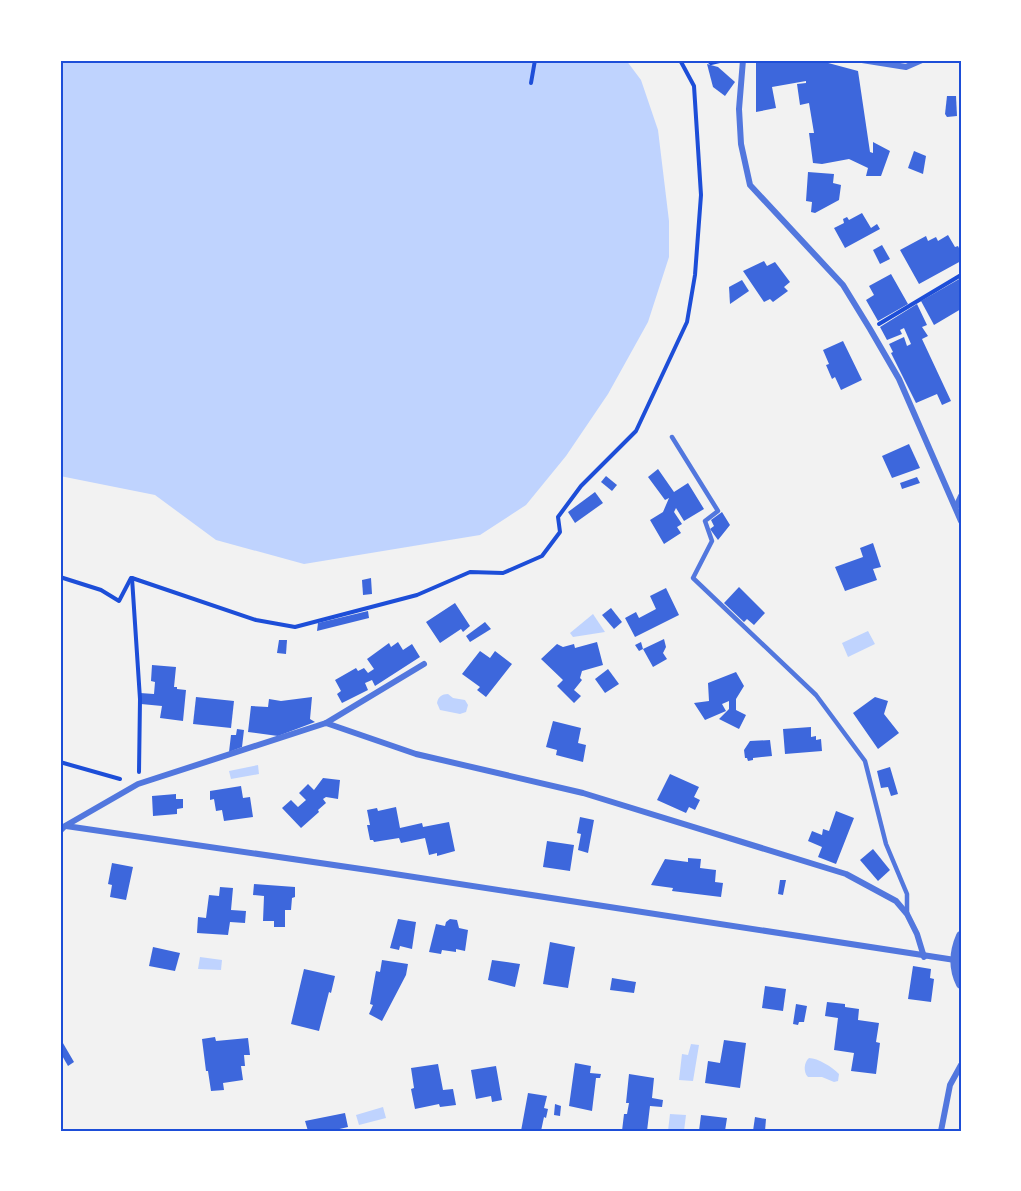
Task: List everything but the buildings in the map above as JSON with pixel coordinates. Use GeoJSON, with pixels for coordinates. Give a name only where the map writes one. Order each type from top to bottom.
{"type":"FeatureCollection","features":[{"type":"Feature","properties":{"kind":"street"},"geometry":{"type":"LineString","coordinates":[[743,60],[739,109],[740,133],[750,185],[843,285],[899,379],[961,521]]}},
{"type":"Feature","properties":{"kind":"street"},"geometry":{"type":"LineString","coordinates":[[862,60],[906,67],[922,60]]}},
{"type":"Feature","properties":{"kind":"street"},"geometry":{"type":"LineString","coordinates":[[956,507],[961,496]]}},
{"type":"Feature","properties":{"kind":"street"},"geometry":{"type":"LineString","coordinates":[[62,829],[138,784],[326,723],[424,664]]}},
{"type":"Feature","properties":{"kind":"street"},"geometry":{"type":"LineString","coordinates":[[326,723],[416,754],[583,793],[846,874],[896,901],[907,914],[917,934],[924,957]]}},
{"type":"Feature","properties":{"kind":"street"},"geometry":{"type":"LineString","coordinates":[[62,829],[375,871],[955,960]]}},
{"type":"Feature","properties":{"kind":"street"},"geometry":{"type":"LineString","coordinates":[[961,936],[955,960],[961,984]]}},
{"type":"Feature","properties":{"kind":"street"},"geometry":{"type":"LineString","coordinates":[[941,1131],[950,1085],[961,1065]]}},
{"type":"Feature","properties":{"kind":"lane"},"geometry":{"type":"LineString","coordinates":[[672,437],[718,512],[705,521],[712,542],[693,578],[816,695],[865,761],[886,844],[907,894],[907,914]]}},
{"type":"Feature","properties":{"kind":"path"},"geometry":{"type":"LineString","coordinates":[[531,83],[535,60]]}},
{"type":"Feature","properties":{"kind":"path"},"geometry":{"type":"LineString","coordinates":[[132,578],[256,620],[295,627],[417,595],[470,572],[503,573],[542,556],[560,532],[558,517],[581,486],[636,431],[687,322],[694,275],[701,195],[694,86],[680,60]]}},
{"type":"Feature","properties":{"kind":"path"},"geometry":{"type":"LineString","coordinates":[[708,60],[711,63],[724,60]]}},
{"type":"Feature","properties":{"kind":"path"},"geometry":{"type":"LineString","coordinates":[[870,329],[961,275]]}},
{"type":"Feature","properties":{"kind":"path"},"geometry":{"type":"LineString","coordinates":[[60,577],[101,590],[118,601],[132,578]]}},
{"type":"Feature","properties":{"kind":"path"},"geometry":{"type":"LineString","coordinates":[[60,762],[138,784],[140,699],[132,578]]}},
{"type":"Feature","properties":{"kind":"water"},"geometry":{"type":"Polygon","coordinates":[[[60,60],[626,60],[641,80],[658,130],[669,221],[669,257],[648,322],[608,394],[566,456],[526,505],[480,535],[304,564],[216,540],[155,495],[60,476],[60,60]]]}},
{"type":"Feature","properties":{"kind":"water"},"geometry":{"type":"Polygon","coordinates":[[[593,614],[605,632],[573,637],[570,633],[593,614]]]}},
{"type":"Feature","properties":{"kind":"water"},"geometry":{"type":"Polygon","coordinates":[[[868,631],[875,644],[848,657],[842,643],[868,631]]]}},
{"type":"Feature","properties":{"kind":"water"},"geometry":{"type":"Polygon","coordinates":[[[448,694],[453,698],[465,700],[468,705],[466,712],[460,714],[440,710],[438,699],[448,694]]]}},
{"type":"Feature","properties":{"kind":"water"},"geometry":{"type":"Polygon","coordinates":[[[258,765],[259,774],[231,779],[229,771],[258,765]]]}},
{"type":"Feature","properties":{"kind":"water"},"geometry":{"type":"Polygon","coordinates":[[[200,957],[222,960],[221,970],[198,969],[200,957]]]}},
{"type":"Feature","properties":{"kind":"water"},"geometry":{"type":"Polygon","coordinates":[[[691,1044],[699,1045],[693,1081],[679,1080],[682,1054],[688,1055],[691,1044]]]}},
{"type":"Feature","properties":{"kind":"water"},"geometry":{"type":"Polygon","coordinates":[[[809,1058],[821,1061],[833,1069],[839,1074],[838,1081],[834,1082],[822,1077],[808,1077],[805,1067],[809,1058]]]}},
{"type":"Feature","properties":{"kind":"water"},"geometry":{"type":"Polygon","coordinates":[[[383,1107],[386,1118],[359,1125],[356,1115],[383,1107]]]}},
{"type":"Feature","properties":{"kind":"water"},"geometry":{"type":"Polygon","coordinates":[[[670,1114],[686,1115],[684,1131],[668,1131],[670,1114]]]}}]}
